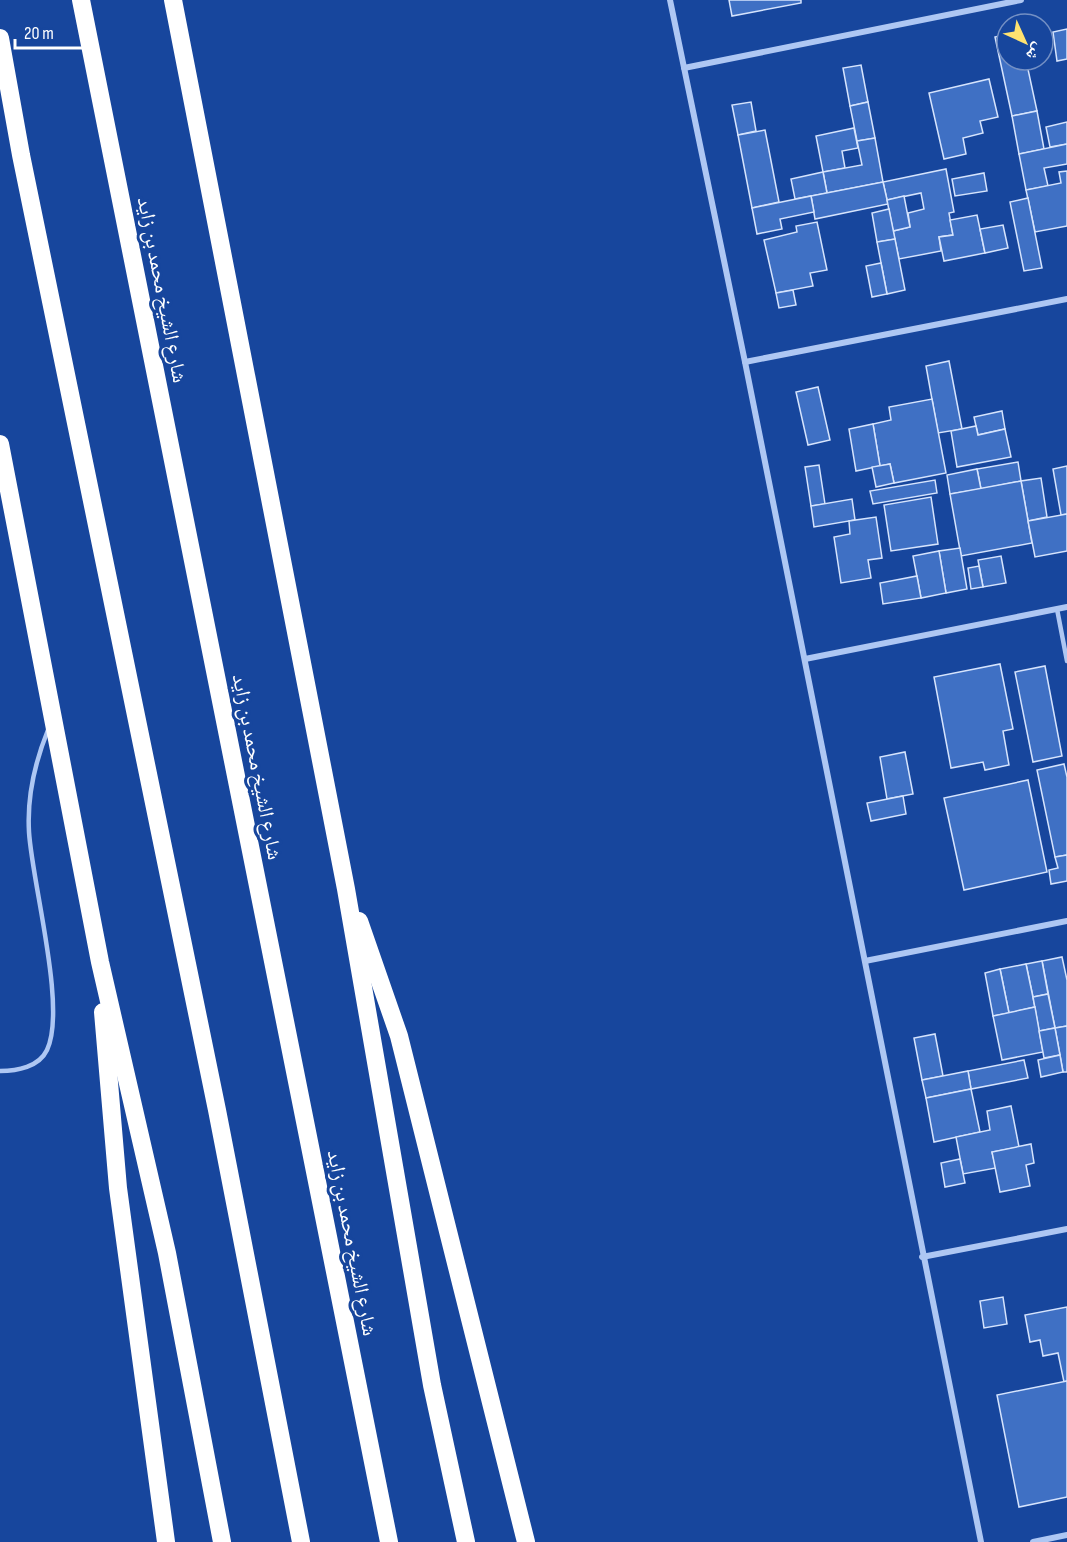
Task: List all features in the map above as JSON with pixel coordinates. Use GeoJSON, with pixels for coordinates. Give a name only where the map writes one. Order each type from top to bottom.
{"type":"FeatureCollection","features":[{"type":"Feature","properties":{"kind":"highway","name":"شارع الشيخ محمد بن زايد"},"geometry":{"type":"LineString","coordinates":[[81,0],[389,1542]]}},
{"type":"Feature","properties":{"kind":"highway"},"geometry":{"type":"LineString","coordinates":[[172,0],[346,889],[432,1385],[466,1542]]}},
{"type":"Feature","properties":{"kind":"highway"},"geometry":{"type":"LineString","coordinates":[[0,38],[21,155],[217,1110],[301,1542]]}},
{"type":"Feature","properties":{"kind":"highway"},"geometry":{"type":"LineString","coordinates":[[0,444],[100,962],[167,1253],[222,1542]]}},
{"type":"Feature","properties":{"kind":"highway"},"geometry":{"type":"LineString","coordinates":[[0,514],[22,555]]}},
{"type":"Feature","properties":{"kind":"highway"},"geometry":{"type":"LineString","coordinates":[[346,889],[366,937],[399,1036],[526,1542]]}},
{"type":"Feature","properties":{"kind":"highway"},"geometry":{"type":"LineString","coordinates":[[100,962],[104,1038],[118,1188],[166,1542]]}},
{"type":"Feature","properties":{"kind":"street"},"geometry":{"type":"LineString","coordinates":[[670,0],[805,658],[922,1257],[981,1542]]}},
{"type":"Feature","properties":{"kind":"street"},"geometry":{"type":"LineString","coordinates":[[684,68],[1022,0]]}},
{"type":"Feature","properties":{"kind":"street"},"geometry":{"type":"LineString","coordinates":[[745,362],[1067,299]]}},
{"type":"Feature","properties":{"kind":"street"},"geometry":{"type":"LineString","coordinates":[[805,658],[1067,607]]}},
{"type":"Feature","properties":{"kind":"street"},"geometry":{"type":"LineString","coordinates":[[865,961],[1067,921]]}},
{"type":"Feature","properties":{"kind":"street"},"geometry":{"type":"LineString","coordinates":[[922,1257],[1067,1229]]}},
{"type":"Feature","properties":{"kind":"street"},"geometry":{"type":"LineString","coordinates":[[1033,1542],[1067,1535]]}},
{"type":"Feature","properties":{"kind":"lane"},"geometry":{"type":"LineString","coordinates":[[1057,609],[1067,660]]}},
{"type":"Feature","properties":{"kind":"lane"},"geometry":{"type":"LineString","coordinates":[[0,1071],[20,1070],[37,1062],[46,1052],[52,1030],[51,987],[29,830],[34,772],[54,716]]}},
{"type":"Feature","properties":{"kind":"building"},"geometry":{"type":"Polygon","coordinates":[[[729,0],[801,0],[801,3],[732,16],[729,0]]]}},
{"type":"Feature","properties":{"kind":"building"},"geometry":{"type":"Polygon","coordinates":[[[1067,29],[1067,59],[1057,61],[1055,32],[1067,29]]]}},
{"type":"Feature","properties":{"kind":"building"},"geometry":{"type":"Polygon","coordinates":[[[861,65],[868,102],[850,106],[843,68],[861,65]]]}},
{"type":"Feature","properties":{"kind":"building"},"geometry":{"type":"Polygon","coordinates":[[[1003,72],[1029,72],[1037,111],[1012,116],[1003,72]]]}},
{"type":"Feature","properties":{"kind":"building"},"geometry":{"type":"Polygon","coordinates":[[[989,79],[998,117],[980,121],[983,133],[963,138],[966,154],[944,159],[929,93],[989,79]]]}},
{"type":"Feature","properties":{"kind":"building"},"geometry":{"type":"Polygon","coordinates":[[[751,102],[756,131],[738,135],[732,105],[751,102]]]}},
{"type":"Feature","properties":{"kind":"building"},"geometry":{"type":"Polygon","coordinates":[[[868,102],[875,138],[857,141],[850,106],[868,102]]]}},
{"type":"Feature","properties":{"kind":"building"},"geometry":{"type":"Polygon","coordinates":[[[1037,111],[1044,149],[1019,154],[1012,116],[1037,111]]]}},
{"type":"Feature","properties":{"kind":"building"},"geometry":{"type":"Polygon","coordinates":[[[1067,122],[1067,144],[1050,147],[1046,127],[1067,122]]]}},
{"type":"Feature","properties":{"kind":"building"},"geometry":{"type":"Polygon","coordinates":[[[854,128],[858,148],[842,151],[845,168],[823,172],[816,136],[854,128]]]}},
{"type":"Feature","properties":{"kind":"building"},"geometry":{"type":"Polygon","coordinates":[[[765,130],[779,202],[752,208],[738,135],[765,130]]]}},
{"type":"Feature","properties":{"kind":"building"},"geometry":{"type":"Polygon","coordinates":[[[875,138],[883,182],[827,193],[823,172],[862,165],[857,141],[875,138]]]}},
{"type":"Feature","properties":{"kind":"building"},"geometry":{"type":"Polygon","coordinates":[[[1067,144],[1067,164],[1044,168],[1048,186],[1026,190],[1019,154],[1067,144]]]}},
{"type":"Feature","properties":{"kind":"building"},"geometry":{"type":"Polygon","coordinates":[[[946,169],[954,212],[949,213],[953,235],[939,237],[941,251],[899,259],[893,231],[910,227],[908,213],[924,209],[921,193],[887,200],[883,182],[946,169]]]}},
{"type":"Feature","properties":{"kind":"building"},"geometry":{"type":"Polygon","coordinates":[[[1067,171],[1067,226],[1035,232],[1026,190],[1061,183],[1059,172],[1067,171]]]}},
{"type":"Feature","properties":{"kind":"building"},"geometry":{"type":"Polygon","coordinates":[[[823,172],[827,193],[795,199],[791,179],[823,172]]]}},
{"type":"Feature","properties":{"kind":"building"},"geometry":{"type":"Polygon","coordinates":[[[984,173],[987,191],[955,196],[952,179],[984,173]]]}},
{"type":"Feature","properties":{"kind":"building"},"geometry":{"type":"Polygon","coordinates":[[[883,182],[888,204],[815,219],[811,196],[883,182]]]}},
{"type":"Feature","properties":{"kind":"building"},"geometry":{"type":"Polygon","coordinates":[[[811,196],[814,212],[780,219],[782,229],[757,234],[752,208],[811,196]]]}},
{"type":"Feature","properties":{"kind":"building"},"geometry":{"type":"Polygon","coordinates":[[[904,196],[910,227],[893,231],[887,200],[904,196]]]}},
{"type":"Feature","properties":{"kind":"building"},"geometry":{"type":"Polygon","coordinates":[[[1028,198],[1042,268],[1024,271],[1010,202],[1028,198]]]}},
{"type":"Feature","properties":{"kind":"building"},"geometry":{"type":"Polygon","coordinates":[[[889,209],[895,239],[877,242],[872,213],[889,209]]]}},
{"type":"Feature","properties":{"kind":"building"},"geometry":{"type":"Polygon","coordinates":[[[977,215],[985,253],[944,261],[939,237],[953,235],[950,220],[977,215]]]}},
{"type":"Feature","properties":{"kind":"building"},"geometry":{"type":"Polygon","coordinates":[[[817,222],[827,270],[810,273],[813,286],[776,293],[764,240],[797,232],[796,226],[817,222]]]}},
{"type":"Feature","properties":{"kind":"building"},"geometry":{"type":"Polygon","coordinates":[[[1003,225],[1008,248],[985,253],[980,229],[1003,225]]]}},
{"type":"Feature","properties":{"kind":"building"},"geometry":{"type":"Polygon","coordinates":[[[895,239],[905,290],[887,294],[877,242],[895,239]]]}},
{"type":"Feature","properties":{"kind":"building"},"geometry":{"type":"Polygon","coordinates":[[[881,263],[887,294],[872,297],[866,266],[881,263]]]}},
{"type":"Feature","properties":{"kind":"building"},"geometry":{"type":"Polygon","coordinates":[[[793,290],[796,305],[779,308],[776,293],[793,290]]]}},
{"type":"Feature","properties":{"kind":"building"},"geometry":{"type":"Polygon","coordinates":[[[949,361],[962,429],[938,433],[926,366],[949,361]]]}},
{"type":"Feature","properties":{"kind":"building"},"geometry":{"type":"Polygon","coordinates":[[[818,387],[830,440],[808,445],[796,392],[818,387]]]}},
{"type":"Feature","properties":{"kind":"building"},"geometry":{"type":"Polygon","coordinates":[[[932,399],[946,473],[894,483],[890,464],[880,466],[873,424],[891,420],[889,407],[932,399]]]}},
{"type":"Feature","properties":{"kind":"building"},"geometry":{"type":"Polygon","coordinates":[[[1002,411],[1005,429],[978,435],[974,417],[1002,411]]]}},
{"type":"Feature","properties":{"kind":"building"},"geometry":{"type":"Polygon","coordinates":[[[873,424],[880,466],[856,471],[849,429],[873,424]]]}},
{"type":"Feature","properties":{"kind":"building"},"geometry":{"type":"Polygon","coordinates":[[[976,426],[978,435],[1005,429],[1011,457],[957,467],[951,431],[976,426]]]}},
{"type":"Feature","properties":{"kind":"building"},"geometry":{"type":"Polygon","coordinates":[[[1018,462],[1021,481],[981,489],[977,469],[1018,462]]]}},
{"type":"Feature","properties":{"kind":"building"},"geometry":{"type":"Polygon","coordinates":[[[890,464],[894,483],[876,487],[872,467],[890,464]]]}},
{"type":"Feature","properties":{"kind":"building"},"geometry":{"type":"Polygon","coordinates":[[[819,465],[825,504],[811,506],[805,467],[819,465]]]}},
{"type":"Feature","properties":{"kind":"building"},"geometry":{"type":"Polygon","coordinates":[[[1067,466],[1067,514],[1061,515],[1053,469],[1067,466]]]}},
{"type":"Feature","properties":{"kind":"building"},"geometry":{"type":"Polygon","coordinates":[[[977,469],[981,489],[950,494],[947,475],[977,469]]]}},
{"type":"Feature","properties":{"kind":"building"},"geometry":{"type":"Polygon","coordinates":[[[1041,478],[1047,517],[1028,521],[1021,481],[1041,478]]]}},
{"type":"Feature","properties":{"kind":"building"},"geometry":{"type":"Polygon","coordinates":[[[935,480],[937,493],[873,504],[870,491],[935,480]]]}},
{"type":"Feature","properties":{"kind":"building"},"geometry":{"type":"Polygon","coordinates":[[[1021,481],[1032,543],[961,556],[950,494],[1021,481]]]}},
{"type":"Feature","properties":{"kind":"building"},"geometry":{"type":"Polygon","coordinates":[[[931,497],[938,544],[891,551],[884,505],[931,497]]]}},
{"type":"Feature","properties":{"kind":"building"},"geometry":{"type":"Polygon","coordinates":[[[852,499],[855,520],[814,527],[811,506],[852,499]]]}},
{"type":"Feature","properties":{"kind":"building"},"geometry":{"type":"Polygon","coordinates":[[[1067,514],[1067,551],[1035,557],[1028,521],[1067,514]]]}},
{"type":"Feature","properties":{"kind":"building"},"geometry":{"type":"Polygon","coordinates":[[[876,517],[882,558],[868,560],[871,578],[841,583],[834,537],[850,534],[849,521],[876,517]]]}},
{"type":"Feature","properties":{"kind":"building"},"geometry":{"type":"Polygon","coordinates":[[[960,548],[967,589],[946,593],[939,551],[960,548]]]}},
{"type":"Feature","properties":{"kind":"building"},"geometry":{"type":"Polygon","coordinates":[[[939,551],[946,593],[921,598],[913,556],[939,551]]]}},
{"type":"Feature","properties":{"kind":"building"},"geometry":{"type":"Polygon","coordinates":[[[1001,556],[1006,583],[983,587],[978,560],[1001,556]]]}},
{"type":"Feature","properties":{"kind":"building"},"geometry":{"type":"Polygon","coordinates":[[[979,566],[983,587],[971,589],[968,568],[979,566]]]}},
{"type":"Feature","properties":{"kind":"building"},"geometry":{"type":"Polygon","coordinates":[[[917,576],[921,598],[883,604],[880,583],[917,576]]]}},
{"type":"Feature","properties":{"kind":"building"},"geometry":{"type":"Polygon","coordinates":[[[1000,664],[1013,729],[1003,731],[1009,765],[985,770],[983,762],[951,768],[934,677],[1000,664]]]}},
{"type":"Feature","properties":{"kind":"building"},"geometry":{"type":"Polygon","coordinates":[[[1045,666],[1062,756],[1033,762],[1015,672],[1045,666]]]}},
{"type":"Feature","properties":{"kind":"building"},"geometry":{"type":"Polygon","coordinates":[[[905,752],[913,794],[887,799],[880,757],[905,752]]]}},
{"type":"Feature","properties":{"kind":"building"},"geometry":{"type":"Polygon","coordinates":[[[1064,764],[1067,777],[1067,855],[1055,857],[1037,770],[1064,764]]]}},
{"type":"Feature","properties":{"kind":"building"},"geometry":{"type":"Polygon","coordinates":[[[1028,780],[1047,872],[964,890],[944,798],[1028,780]]]}},
{"type":"Feature","properties":{"kind":"building"},"geometry":{"type":"Polygon","coordinates":[[[903,796],[906,814],[871,821],[867,803],[903,796]]]}},
{"type":"Feature","properties":{"kind":"building"},"geometry":{"type":"Polygon","coordinates":[[[1067,855],[1067,881],[1051,884],[1049,870],[1058,868],[1055,857],[1067,855]]]}},
{"type":"Feature","properties":{"kind":"building"},"geometry":{"type":"Polygon","coordinates":[[[1062,957],[1067,980],[1067,1026],[1055,1028],[1042,961],[1062,957]]]}},
{"type":"Feature","properties":{"kind":"building"},"geometry":{"type":"Polygon","coordinates":[[[1042,961],[1048,994],[1033,997],[1026,964],[1042,961]]]}},
{"type":"Feature","properties":{"kind":"building"},"geometry":{"type":"Polygon","coordinates":[[[1026,964],[1035,1007],[1009,1013],[1000,969],[1026,964]]]}},
{"type":"Feature","properties":{"kind":"building"},"geometry":{"type":"Polygon","coordinates":[[[1000,969],[1009,1013],[993,1016],[985,973],[1000,969]]]}},
{"type":"Feature","properties":{"kind":"building"},"geometry":{"type":"Polygon","coordinates":[[[1048,994],[1055,1028],[1039,1031],[1033,997],[1048,994]]]}},
{"type":"Feature","properties":{"kind":"building"},"geometry":{"type":"Polygon","coordinates":[[[1035,1007],[1043,1052],[1002,1060],[993,1016],[1035,1007]]]}},
{"type":"Feature","properties":{"kind":"building"},"geometry":{"type":"Polygon","coordinates":[[[1067,1026],[1067,1072],[1063,1072],[1055,1028],[1067,1026]]]}},
{"type":"Feature","properties":{"kind":"building"},"geometry":{"type":"Polygon","coordinates":[[[1055,1028],[1060,1055],[1044,1058],[1039,1031],[1055,1028]]]}},
{"type":"Feature","properties":{"kind":"building"},"geometry":{"type":"Polygon","coordinates":[[[935,1034],[943,1076],[922,1080],[914,1038],[935,1034]]]}},
{"type":"Feature","properties":{"kind":"building"},"geometry":{"type":"Polygon","coordinates":[[[1060,1055],[1063,1072],[1041,1077],[1038,1060],[1060,1055]]]}},
{"type":"Feature","properties":{"kind":"building"},"geometry":{"type":"Polygon","coordinates":[[[1024,1060],[1028,1078],[971,1089],[968,1071],[1024,1060]]]}},
{"type":"Feature","properties":{"kind":"building"},"geometry":{"type":"Polygon","coordinates":[[[968,1071],[971,1089],[926,1098],[922,1080],[968,1071]]]}},
{"type":"Feature","properties":{"kind":"building"},"geometry":{"type":"Polygon","coordinates":[[[971,1089],[980,1132],[934,1142],[926,1098],[971,1089]]]}},
{"type":"Feature","properties":{"kind":"building"},"geometry":{"type":"Polygon","coordinates":[[[1011,1106],[1019,1147],[992,1152],[996,1168],[963,1174],[956,1137],[990,1130],[987,1111],[1011,1106]]]}},
{"type":"Feature","properties":{"kind":"building"},"geometry":{"type":"Polygon","coordinates":[[[1031,1144],[1034,1163],[1026,1165],[1030,1186],[1000,1192],[992,1152],[1031,1144]]]}},
{"type":"Feature","properties":{"kind":"building"},"geometry":{"type":"Polygon","coordinates":[[[960,1159],[965,1183],[945,1187],[941,1163],[960,1159]]]}},
{"type":"Feature","properties":{"kind":"building"},"geometry":{"type":"Polygon","coordinates":[[[1003,1297],[1007,1324],[984,1328],[980,1301],[1003,1297]]]}},
{"type":"Feature","properties":{"kind":"building"},"geometry":{"type":"Polygon","coordinates":[[[1067,1307],[1067,1381],[1064,1382],[1058,1353],[1043,1356],[1040,1340],[1030,1342],[1025,1315],[1067,1307]]]}},
{"type":"Feature","properties":{"kind":"building"},"geometry":{"type":"Polygon","coordinates":[[[1067,1381],[1067,1497],[1019,1507],[997,1395],[1067,1381]]]}}]}
